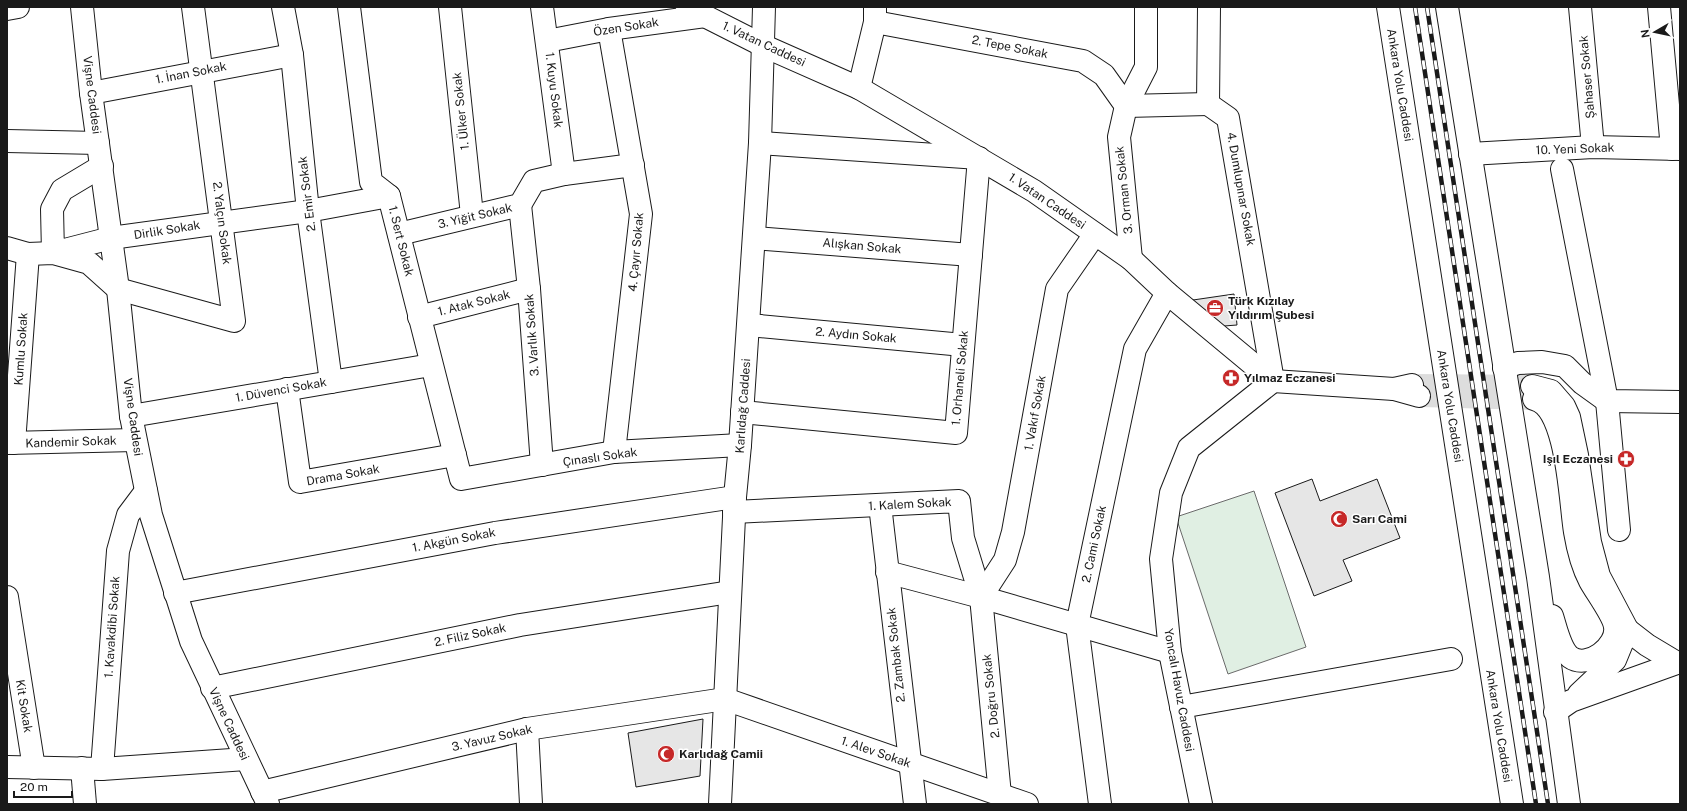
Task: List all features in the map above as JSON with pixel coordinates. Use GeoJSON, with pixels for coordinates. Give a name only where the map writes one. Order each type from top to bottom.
{"type":"FeatureCollection","features":[{"type":"Feature","properties":{"kind":"main road"},"geometry":{"type":"LineString","coordinates":[[7,9],[18,7]]}},
{"type":"Feature","properties":{"kind":"main road","name":"Vişne Caddesi"},"geometry":{"type":"LineString","coordinates":[[82,7],[91,93],[118,289],[131,416],[151,516],[191,641],[265,798]]}},
{"type":"Feature","properties":{"kind":"main road","name":"2. Yalçın Sokak"},"geometry":{"type":"LineString","coordinates":[[118,289],[234,321],[202,70],[192,7]]}},
{"type":"Feature","properties":{"kind":"main road","name":"2. Emir Sokak"},"geometry":{"type":"LineString","coordinates":[[283,7],[292,55],[308,211],[331,382]]}},
{"type":"Feature","properties":{"kind":"main road","name":"1. Sert Sokak"},"geometry":{"type":"LineString","coordinates":[[349,7],[371,182],[389,196],[461,479]]}},
{"type":"Feature","properties":{"kind":"main road","name":"1. Ülker Sokak"},"geometry":{"type":"LineString","coordinates":[[450,7],[472,216]]}},
{"type":"Feature","properties":{"kind":"main road","name":"1. Kuyu Sokak"},"geometry":{"type":"LineString","coordinates":[[542,7],[564,174]]}},
{"type":"Feature","properties":{"kind":"main road","name":"Karlıdağ Caddesi"},"geometry":{"type":"LineString","coordinates":[[720,804],[734,504],[740,445],[760,143],[764,7]]}},
{"type":"Feature","properties":{"kind":"main road","name":"3. Orman Sokak"},"geometry":{"type":"LineString","coordinates":[[1131,259],[1119,137],[1126,106],[1146,67],[1146,7]]}},
{"type":"Feature","properties":{"kind":"main road"},"geometry":{"type":"LineString","coordinates":[[1126,106],[1208,104],[1208,7]]}},
{"type":"Feature","properties":{"kind":"main road","name":"Ankara Yolu Caddesi"},"geometry":{"type":"LineString","coordinates":[[1388,7],[1512,804]]}},
{"type":"Feature","properties":{"kind":"main road"},"geometry":{"type":"LineString","coordinates":[[1447,7],[1538,577],[1563,707],[1569,804]]}},
{"type":"Feature","properties":{"kind":"main road","name":"Şahaser Sokak"},"geometry":{"type":"LineString","coordinates":[[1580,7],[1593,147]]}},
{"type":"Feature","properties":{"kind":"main road"},"geometry":{"type":"LineString","coordinates":[[1659,7],[1676,149]]}},
{"type":"Feature","properties":{"kind":"main road","name":"Özen Sokak"},"geometry":{"type":"LineString","coordinates":[[547,40],[696,12]]}},
{"type":"Feature","properties":{"kind":"main road","name":"1. Vatan Caddesi"},"geometry":{"type":"LineString","coordinates":[[696,12],[764,46],[859,88],[1034,191],[1131,259],[1166,293],[1273,381]]}},
{"type":"Feature","properties":{"kind":"main road"},"geometry":{"type":"LineString","coordinates":[[859,88],[875,14]]}},
{"type":"Feature","properties":{"kind":"main road","name":"2. Tepe Sokak"},"geometry":{"type":"LineString","coordinates":[[875,14],[1083,61],[1104,75],[1126,106]]}},
{"type":"Feature","properties":{"kind":"main road","name":"4. Çayır Sokak"},"geometry":{"type":"LineString","coordinates":[[609,29],[641,214],[614,452]]}},
{"type":"Feature","properties":{"kind":"main road","name":"1. İnan Sokak"},"geometry":{"type":"LineString","coordinates":[[91,93],[202,70],[292,55]]}},
{"type":"Feature","properties":{"kind":"main road","name":"4. Dumlupınar Sokak"},"geometry":{"type":"LineString","coordinates":[[1208,104],[1228,118],[1273,381]]}},
{"type":"Feature","properties":{"kind":"main road"},"geometry":{"type":"LineString","coordinates":[[7,142],[98,144]]}},
{"type":"Feature","properties":{"kind":"main road"},"geometry":{"type":"LineString","coordinates":[[760,143],[979,158]]}},
{"type":"Feature","properties":{"kind":"main road","name":"10. Yeni Sokak"},"geometry":{"type":"LineString","coordinates":[[1470,154],[1593,147],[1676,149]]}},
{"type":"Feature","properties":{"kind":"main road","name":"1. Orhaneli Sokak"},"geometry":{"type":"LineString","coordinates":[[742,412],[956,433],[979,158]]}},
{"type":"Feature","properties":{"kind":"main road","name":"3. Yiğit Sokak"},"geometry":{"type":"LineString","coordinates":[[399,234],[520,205],[534,181],[564,174],[633,165]]}},
{"type":"Feature","properties":{"kind":"main road"},"geometry":{"type":"LineString","coordinates":[[53,254],[52,209],[62,190],[102,166]]}},
{"type":"Feature","properties":{"kind":"main road"},"geometry":{"type":"LineString","coordinates":[[1562,169],[1607,401],[1619,530]]}},
{"type":"Feature","properties":{"kind":"main road","name":"Dirlik Sokak"},"geometry":{"type":"LineString","coordinates":[[53,254],[111,238],[308,211],[389,196]]}},
{"type":"Feature","properties":{"kind":"main road","name":"3. Varlık Sokak"},"geometry":{"type":"LineString","coordinates":[[520,205],[529,289],[542,465]]}},
{"type":"Feature","properties":{"kind":"main road","name":"1. Vakıf Sokak"},"geometry":{"type":"LineString","coordinates":[[981,597],[1005,560],[1013,532],[1057,289],[1095,234]]}},
{"type":"Feature","properties":{"kind":"main road","name":"Alışkan Sokak"},"geometry":{"type":"LineString","coordinates":[[754,238],[971,255]]}},
{"type":"Feature","properties":{"kind":"main road"},"geometry":{"type":"LineString","coordinates":[[7,248],[28,254],[53,254],[90,263],[118,289]]}},
{"type":"Feature","properties":{"kind":"main road","name":"Kumlu Sokak"},"geometry":{"type":"LineString","coordinates":[[11,443],[28,254]]}},
{"type":"Feature","properties":{"kind":"main road","name":"1. Atak Sokak"},"geometry":{"type":"LineString","coordinates":[[419,317],[529,289]]}},
{"type":"Feature","properties":{"kind":"main road","name":"2. Cami Sokak"},"geometry":{"type":"LineString","coordinates":[[1100,804],[1077,625],[1136,349],[1166,293]]}},
{"type":"Feature","properties":{"kind":"main road","name":"2. Aydın Sokak"},"geometry":{"type":"LineString","coordinates":[[748,325],[963,345]]}},
{"type":"Feature","properties":{"kind":"main road"},"geometry":{"type":"LineString","coordinates":[[1504,368],[1518,363],[1536,362],[1565,366],[1582,383],[1607,401],[1680,402]]}},
{"type":"Feature","properties":{"kind":"main road","name":"1. Düvenci Sokak"},"geometry":{"type":"LineString","coordinates":[[131,416],[431,365]]}},
{"type":"Feature","properties":{"kind":"main road"},"geometry":{"type":"LineString","coordinates":[[1273,381],[1418,390]]}},
{"type":"Feature","properties":{"kind":"main road","name":"Yoncalı Havuz Caddesi"},"geometry":{"type":"LineString","coordinates":[[1201,804],[1170,652],[1161,560],[1171,493],[1189,448],[1273,381]]}},
{"type":"Feature","properties":{"kind":"main road","name":"Drama Sokak"},"geometry":{"type":"LineString","coordinates":[[287,389],[300,482],[455,455]]}},
{"type":"Feature","properties":{"kind":"main road"},"geometry":{"type":"LineString","coordinates":[[1533,393],[1551,391],[1564,406],[1569,418],[1577,455],[1590,542],[1599,576],[1619,623],[1647,645],[1679,663]]}},
{"type":"Feature","properties":{"kind":"main road","name":"Kandemir Sokak"},"geometry":{"type":"LineString","coordinates":[[11,443],[135,440]]}},
{"type":"Feature","properties":{"kind":"main road","name":"Çınaslı Sokak"},"geometry":{"type":"LineString","coordinates":[[461,479],[614,452],[740,445]]}},
{"type":"Feature","properties":{"kind":"main road","name":"1. Kavakdibi Sokak"},"geometry":{"type":"LineString","coordinates":[[85,804],[92,768],[118,551],[128,515],[146,491]]}},
{"type":"Feature","properties":{"kind":"main road","name":"1. Kalem Sokak"},"geometry":{"type":"LineString","coordinates":[[734,504],[880,505],[958,501],[963,538],[981,597]]}},
{"type":"Feature","properties":{"kind":"main road","name":"1. Akgün Sokak"},"geometry":{"type":"LineString","coordinates":[[175,593],[495,532],[734,504]]}},
{"type":"Feature","properties":{"kind":"main road","name":"2. Zambak Sokak"},"geometry":{"type":"LineString","coordinates":[[880,505],[915,804]]}},
{"type":"Feature","properties":{"kind":"main road"},"geometry":{"type":"LineString","coordinates":[[887,572],[981,597],[1170,652]]}},
{"type":"Feature","properties":{"kind":"main road"},"geometry":{"type":"LineString","coordinates":[[1538,577],[1563,646],[1570,657],[1578,660],[1598,656],[1613,640],[1615,627],[1619,623]]}},
{"type":"Feature","properties":{"kind":"main road","name":"2. Filiz Sokak"},"geometry":{"type":"LineString","coordinates":[[212,688],[520,625],[730,592]]}},
{"type":"Feature","properties":{"kind":"main road","name":"Kit Sokak"},"geometry":{"type":"LineString","coordinates":[[7,597],[34,768]]}},
{"type":"Feature","properties":{"kind":"main road","name":"2. Doğru Sokak"},"geometry":{"type":"LineString","coordinates":[[981,597],[1000,795]]}},
{"type":"Feature","properties":{"kind":"main road"},"geometry":{"type":"LineString","coordinates":[[1563,707],[1615,660],[1619,623]]}},
{"type":"Feature","properties":{"kind":"main road"},"geometry":{"type":"LineString","coordinates":[[1182,707],[1450,659]]}},
{"type":"Feature","properties":{"kind":"main road"},"geometry":{"type":"LineString","coordinates":[[1563,707],[1679,663]]}},
{"type":"Feature","properties":{"kind":"main road","name":"1. Alev Sokak"},"geometry":{"type":"LineString","coordinates":[[725,699],[1027,804]]}},
{"type":"Feature","properties":{"kind":"main road","name":"3. Yavuz Sokak"},"geometry":{"type":"LineString","coordinates":[[265,798],[527,729],[725,699]]}},
{"type":"Feature","properties":{"kind":"main road"},"geometry":{"type":"LineString","coordinates":[[527,729],[531,804]]}},
{"type":"Feature","properties":{"kind":"main road"},"geometry":{"type":"LineString","coordinates":[[7,767],[92,768],[246,759]]}},
{"type":"Feature","properties":{"kind":"green space"},"geometry":{"type":"Polygon","coordinates":[[[1254,491],[1306,647],[1228,674],[1176,517],[1254,491]]]}},
{"type":"Feature","properties":{"kind":"building","name":"Türk Kızılay Yıldırım Şubesi"},"geometry":{"type":"Polygon","coordinates":[[[1234,294],[1237,325],[1211,327],[1195,315],[1193,300],[1234,294]]]}},
{"type":"Feature","properties":{"kind":"building","name":"Sarı Cami"},"geometry":{"type":"Polygon","coordinates":[[[1312,479],[1320,501],[1377,479],[1400,538],[1343,560],[1352,581],[1314,596],[1275,493],[1312,479]]]}},
{"type":"Feature","properties":{"kind":"building","name":"Karlıdağ Camii"},"geometry":{"type":"Polygon","coordinates":[[[703,719],[700,776],[636,787],[628,733],[703,719]]]}},
{"type":"Feature","properties":{"kind":"tunnel"},"geometry":{"type":"LineString","coordinates":[[1417,385],[1532,386]]}},
{"type":"Feature","properties":{"kind":"tunnel"},"geometry":{"type":"LineString","coordinates":[[1419,396],[1534,399]]}},
{"type":"Feature","properties":{"kind":"railway"},"geometry":{"type":"LineString","coordinates":[[1415,7],[1536,804]]}},
{"type":"Feature","properties":{"kind":"railway"},"geometry":{"type":"LineString","coordinates":[[1427,7],[1548,804]]}},
{"type":"Feature","properties":{"kind":"place","name":"Türk Kızılay Yıldırım Şubesi"},"geometry":{"type":"Point","coordinates":[1215,308]}},
{"type":"Feature","properties":{"kind":"place","name":"Yılmaz Eczanesi"},"geometry":{"type":"Point","coordinates":[1231,378]}},
{"type":"Feature","properties":{"kind":"place","name":"Işıl Eczanesi"},"geometry":{"type":"Point","coordinates":[1626,459]}},
{"type":"Feature","properties":{"kind":"place","name":"Sarı Cami"},"geometry":{"type":"Point","coordinates":[1339,519]}},
{"type":"Feature","properties":{"kind":"place","name":"Karlıdağ Camii"},"geometry":{"type":"Point","coordinates":[666,754]}}]}
